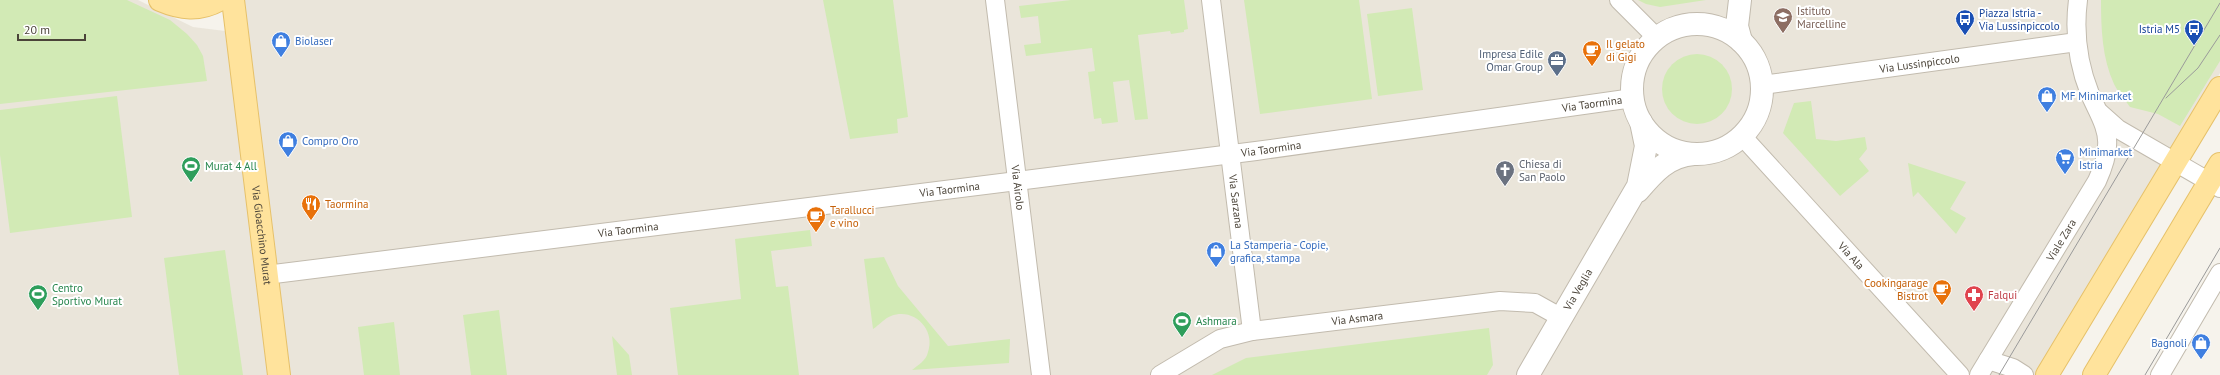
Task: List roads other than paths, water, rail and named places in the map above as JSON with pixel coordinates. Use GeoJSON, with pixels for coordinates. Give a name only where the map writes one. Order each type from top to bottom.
{"type":"FeatureCollection","features":[{"type":"Feature","properties":{"kind":"main road"},"geometry":{"type":"LineString","coordinates":[[160,0],[177,6],[195,8],[219,0]]}},
{"type":"Feature","properties":{"kind":"main road","name":"Via Gioacchino Murat"},"geometry":{"type":"LineString","coordinates":[[233,0],[278,375]]}},
{"type":"Feature","properties":{"kind":"main road"},"geometry":{"type":"LineString","coordinates":[[2047,375],[2220,88]]}},
{"type":"Feature","properties":{"kind":"main road"},"geometry":{"type":"LineString","coordinates":[[2094,375],[2215,185],[2220,164]]}},
{"type":"Feature","properties":{"kind":"street","name":"Via Airolo"},"geometry":{"type":"LineString","coordinates":[[995,0],[1041,375]]}},
{"type":"Feature","properties":{"kind":"street","name":"Via Sarzana"},"geometry":{"type":"LineString","coordinates":[[1211,0],[1252,331]]}},
{"type":"Feature","properties":{"kind":"street"},"geometry":{"type":"LineString","coordinates":[[1619,0],[1657,38]]}},
{"type":"Feature","properties":{"kind":"street","name":"Viale Zara"},"geometry":{"type":"LineString","coordinates":[[1983,368],[2097,181],[2103,166],[2108,145],[2105,131],[2084,74],[2077,42],[2078,0]]}},
{"type":"Feature","properties":{"kind":"street"},"geometry":{"type":"LineString","coordinates":[[1710,25],[1722,20],[1739,2]]}},
{"type":"Feature","properties":{"kind":"street"},"geometry":{"type":"LineString","coordinates":[[1739,2],[1737,26],[1741,41]]}},
{"type":"Feature","properties":{"kind":"street"},"geometry":{"type":"LineString","coordinates":[[1691,25],[1710,25],[1728,32],[1741,41],[1752,54],[1759,68],[1762,85],[1762,99],[1758,113],[1751,126],[1742,136],[1725,148],[1705,153],[1684,153],[1665,145],[1655,138],[1640,120],[1633,98],[1633,81],[1637,65],[1645,50],[1657,38],[1673,29],[1691,25]]}},
{"type":"Feature","properties":{"kind":"street","name":"Via Lussinpiccolo"},"geometry":{"type":"LineString","coordinates":[[1762,85],[2077,42]]}},
{"type":"Feature","properties":{"kind":"street","name":"Via Taormina"},"geometry":{"type":"LineString","coordinates":[[266,274],[1231,154],[1633,98]]}},
{"type":"Feature","properties":{"kind":"street"},"geometry":{"type":"LineString","coordinates":[[2098,112],[2118,129],[2215,185]]}},
{"type":"Feature","properties":{"kind":"street","name":"Via Veglia"},"geometry":{"type":"LineString","coordinates":[[1528,375],[1638,186],[1644,166],[1646,137],[1640,120]]}},
{"type":"Feature","properties":{"kind":"street","name":"Via Ala"},"geometry":{"type":"LineString","coordinates":[[1742,136],[1960,375]]}},
{"type":"Feature","properties":{"kind":"street","name":"Via Veglia"},"geometry":{"type":"LineString","coordinates":[[1628,205],[1664,164],[1681,156],[1705,153]]}},
{"type":"Feature","properties":{"kind":"street"},"geometry":{"type":"LineString","coordinates":[[2160,375],[2220,273]]}},
{"type":"Feature","properties":{"kind":"street","name":"Via Asmara"},"geometry":{"type":"LineString","coordinates":[[1160,375],[1220,340],[1252,331],[1500,302],[1535,303],[1562,318]]}},
{"type":"Feature","properties":{"kind":"street","name":"Viale Zara"},"geometry":{"type":"LineString","coordinates":[[1983,368],[2013,368],[2024,375]]}},
{"type":"Feature","properties":{"kind":"tram line"},"geometry":{"type":"LineString","coordinates":[[1999,375],[2220,3]]}},
{"type":"Feature","properties":{"kind":"tram line"},"geometry":{"type":"LineString","coordinates":[[2166,98],[2198,68],[2220,35]]}},
{"type":"Feature","properties":{"kind":"tram line"},"geometry":{"type":"LineString","coordinates":[[2145,375],[2220,248]]}},
{"type":"Feature","properties":{"kind":"place","name":"Istituto Marcelline"},"geometry":{"type":"Point","coordinates":[1783,34]}},
{"type":"Feature","properties":{"kind":"place","name":"Piazza Istria - Via Lussinpiccolo"},"geometry":{"type":"Point","coordinates":[1965,36]}},
{"type":"Feature","properties":{"kind":"place","name":"Istria M5"},"geometry":{"type":"Point","coordinates":[2194,46]}},
{"type":"Feature","properties":{"kind":"place","name":"Biolaser"},"geometry":{"type":"Point","coordinates":[281,58]}},
{"type":"Feature","properties":{"kind":"place","name":"Il gelato di Gigi"},"geometry":{"type":"Point","coordinates":[1592,67]}},
{"type":"Feature","properties":{"kind":"place","name":"Impresa Edile Omar Group"},"geometry":{"type":"Point","coordinates":[1557,77]}},
{"type":"Feature","properties":{"kind":"place","name":"MF Minimarket"},"geometry":{"type":"Point","coordinates":[2047,113]}},
{"type":"Feature","properties":{"kind":"place","name":"Compro Oro"},"geometry":{"type":"Point","coordinates":[288,158]}},
{"type":"Feature","properties":{"kind":"place","name":"Minimarket Istria"},"geometry":{"type":"Point","coordinates":[2065,175]}},
{"type":"Feature","properties":{"kind":"place","name":"Murat 4 All"},"geometry":{"type":"Point","coordinates":[191,183]}},
{"type":"Feature","properties":{"kind":"place","name":"Chiesa di San Paolo"},"geometry":{"type":"Point","coordinates":[1505,187]}},
{"type":"Feature","properties":{"kind":"place","name":"Taormina"},"geometry":{"type":"Point","coordinates":[311,221]}},
{"type":"Feature","properties":{"kind":"place","name":"Tarallucci e vino"},"geometry":{"type":"Point","coordinates":[816,233]}},
{"type":"Feature","properties":{"kind":"place","name":"La Stamperia - Copie, grafica, stampa"},"geometry":{"type":"Point","coordinates":[1216,268]}},
{"type":"Feature","properties":{"kind":"place","name":"Cookingarage Bistrot"},"geometry":{"type":"Point","coordinates":[1942,306]}},
{"type":"Feature","properties":{"kind":"place","name":"Centro Sportivo Murat"},"geometry":{"type":"Point","coordinates":[38,311]}},
{"type":"Feature","properties":{"kind":"place","name":"Falqui"},"geometry":{"type":"Point","coordinates":[1974,312]}},
{"type":"Feature","properties":{"kind":"place","name":"Ashmara"},"geometry":{"type":"Point","coordinates":[1182,338]}},
{"type":"Feature","properties":{"kind":"place","name":"Bagnoli"},"geometry":{"type":"Point","coordinates":[2201,360]}}]}
